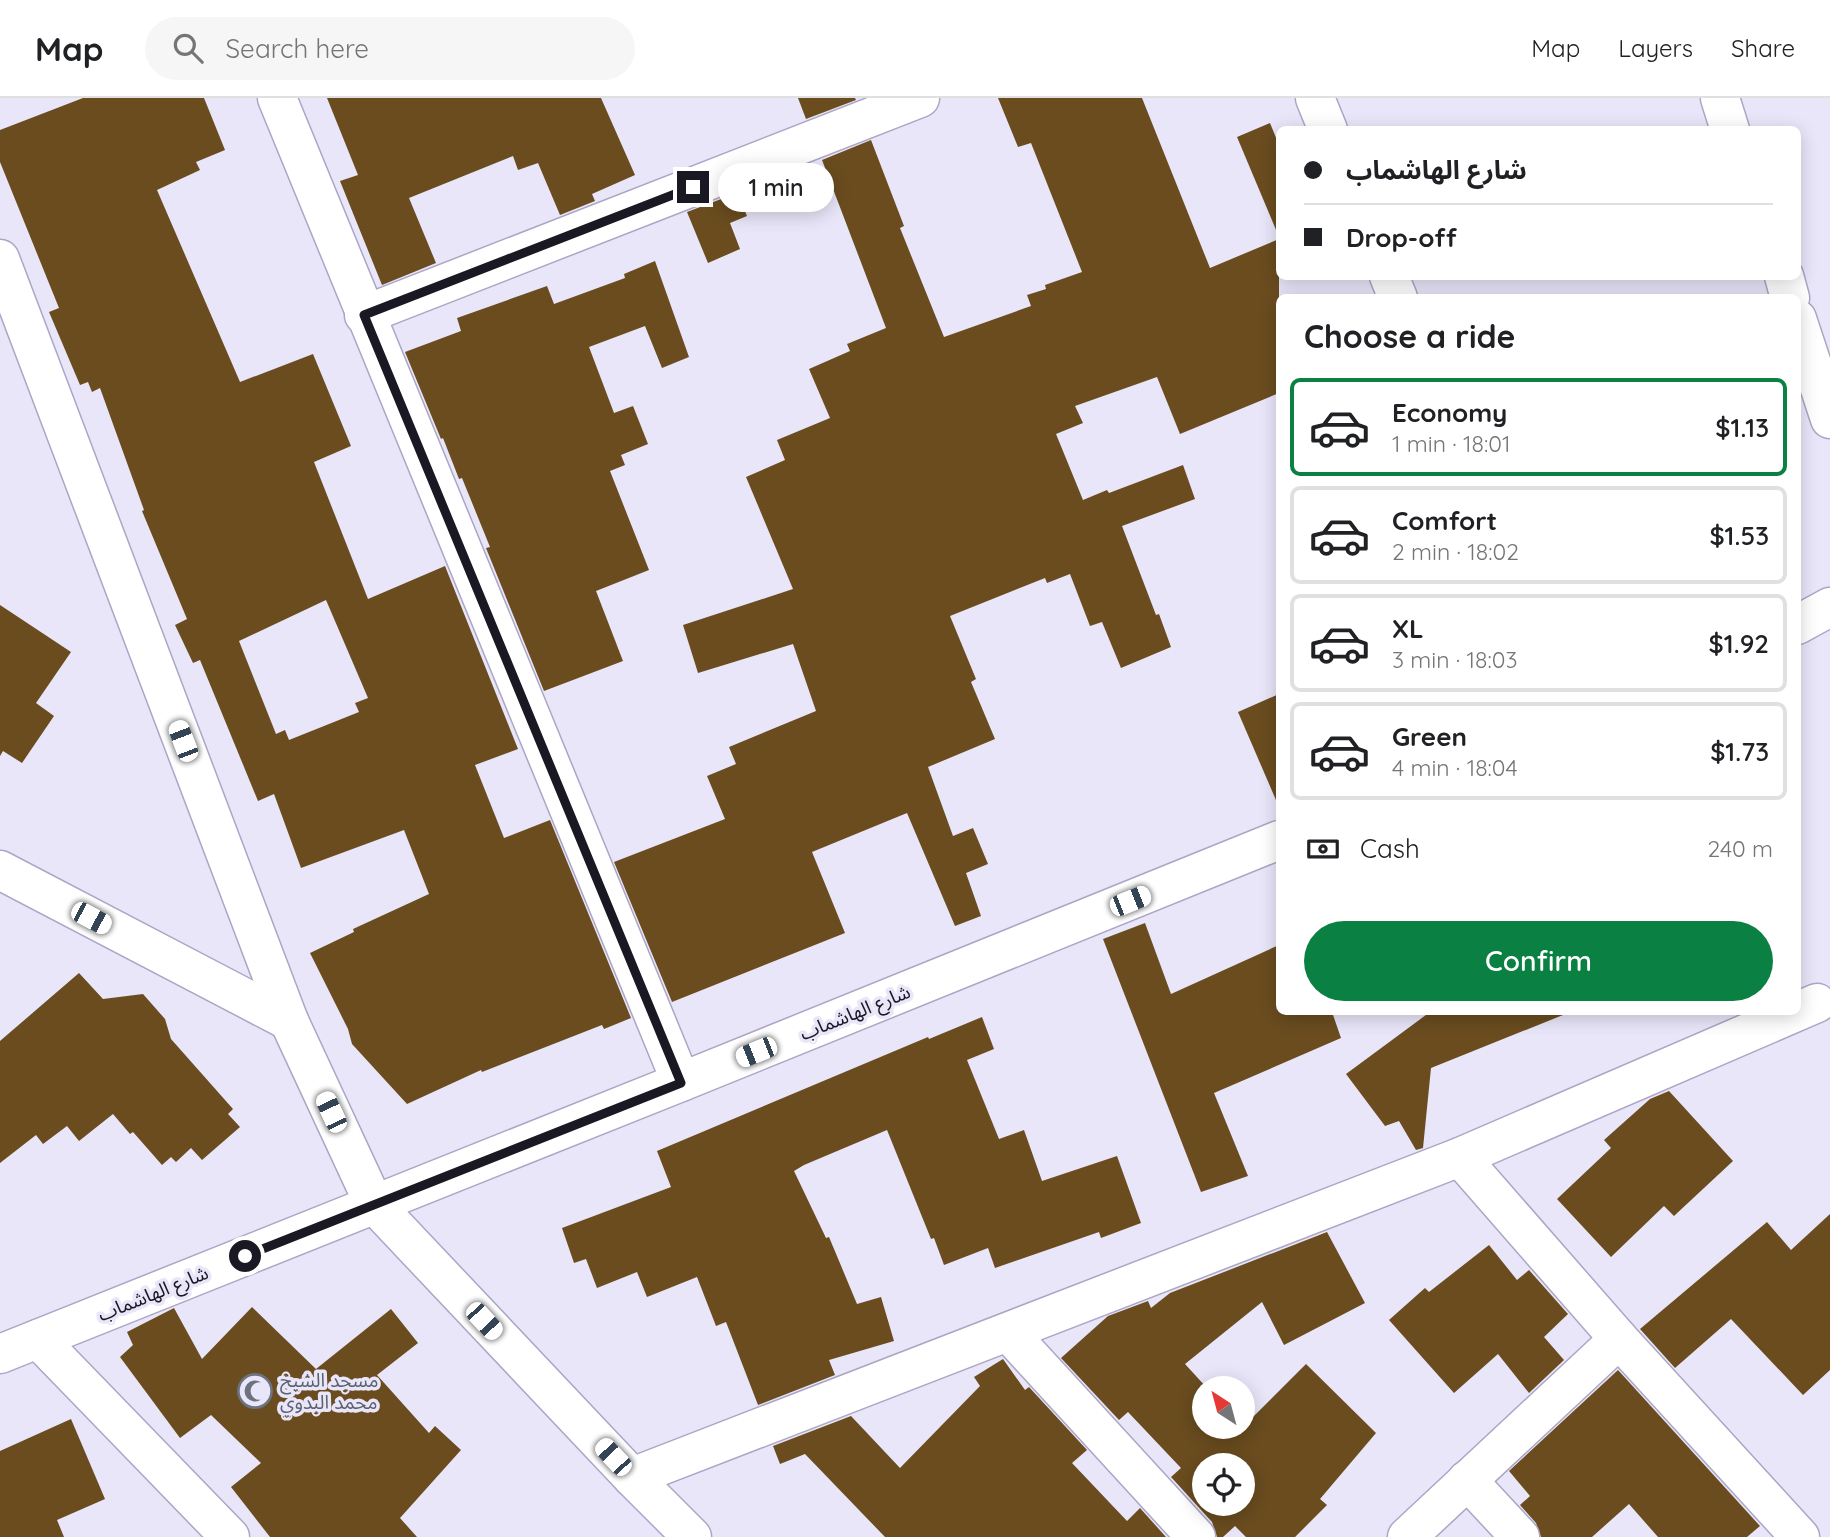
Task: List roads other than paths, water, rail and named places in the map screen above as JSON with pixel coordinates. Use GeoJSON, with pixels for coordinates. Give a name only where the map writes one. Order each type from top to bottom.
{"type":"FeatureCollection","features":[{"type":"Feature","properties":{"kind":"street"},"geometry":{"type":"LineString","coordinates":[[277,98],[681,1083]]}},
{"type":"Feature","properties":{"kind":"street"},"geometry":{"type":"LineString","coordinates":[[364,315],[920,98]]}},
{"type":"Feature","properties":{"kind":"street"},"geometry":{"type":"LineString","coordinates":[[1315,98],[1326,126]]}},
{"type":"Feature","properties":{"kind":"street"},"geometry":{"type":"LineString","coordinates":[[1720,98],[1729,126]]}},
{"type":"Feature","properties":{"kind":"street"},"geometry":{"type":"LineString","coordinates":[[0,259],[289,1021],[374,1204],[692,1537]]}},
{"type":"Feature","properties":{"kind":"street"},"geometry":{"type":"LineString","coordinates":[[1801,331],[1830,419]]}},
{"type":"Feature","properties":{"kind":"street"},"geometry":{"type":"LineString","coordinates":[[1801,623],[1830,607]]}},
{"type":"Feature","properties":{"kind":"street","name":"شارع الهاشماب"},"geometry":{"type":"LineString","coordinates":[[0,1354],[681,1083],[1276,841]]}},
{"type":"Feature","properties":{"kind":"street"},"geometry":{"type":"LineString","coordinates":[[0,870],[289,1021]]}},
{"type":"Feature","properties":{"kind":"street"},"geometry":{"type":"LineString","coordinates":[[632,1477],[1460,1157],[1781,1015]]}},
{"type":"Feature","properties":{"kind":"street"},"geometry":{"type":"LineString","coordinates":[[1460,1157],[1619,1339],[1800,1537]]}},
{"type":"Feature","properties":{"kind":"street"},"geometry":{"type":"LineString","coordinates":[[1009,1333],[1196,1537]]}},
{"type":"Feature","properties":{"kind":"street"},"geometry":{"type":"LineString","coordinates":[[38,1339],[230,1537]]}},
{"type":"Feature","properties":{"kind":"street"},"geometry":{"type":"LineString","coordinates":[[1407,1537],[1619,1339]]}},
{"type":"Feature","properties":{"kind":"street"},"geometry":{"type":"LineString","coordinates":[[1467,1480],[1520,1537]]}},
{"type":"Feature","properties":{"kind":"place","name":"مسجد الشيخ محمد البدوي"},"geometry":{"type":"Point","coordinates":[255,1391]}}]}
